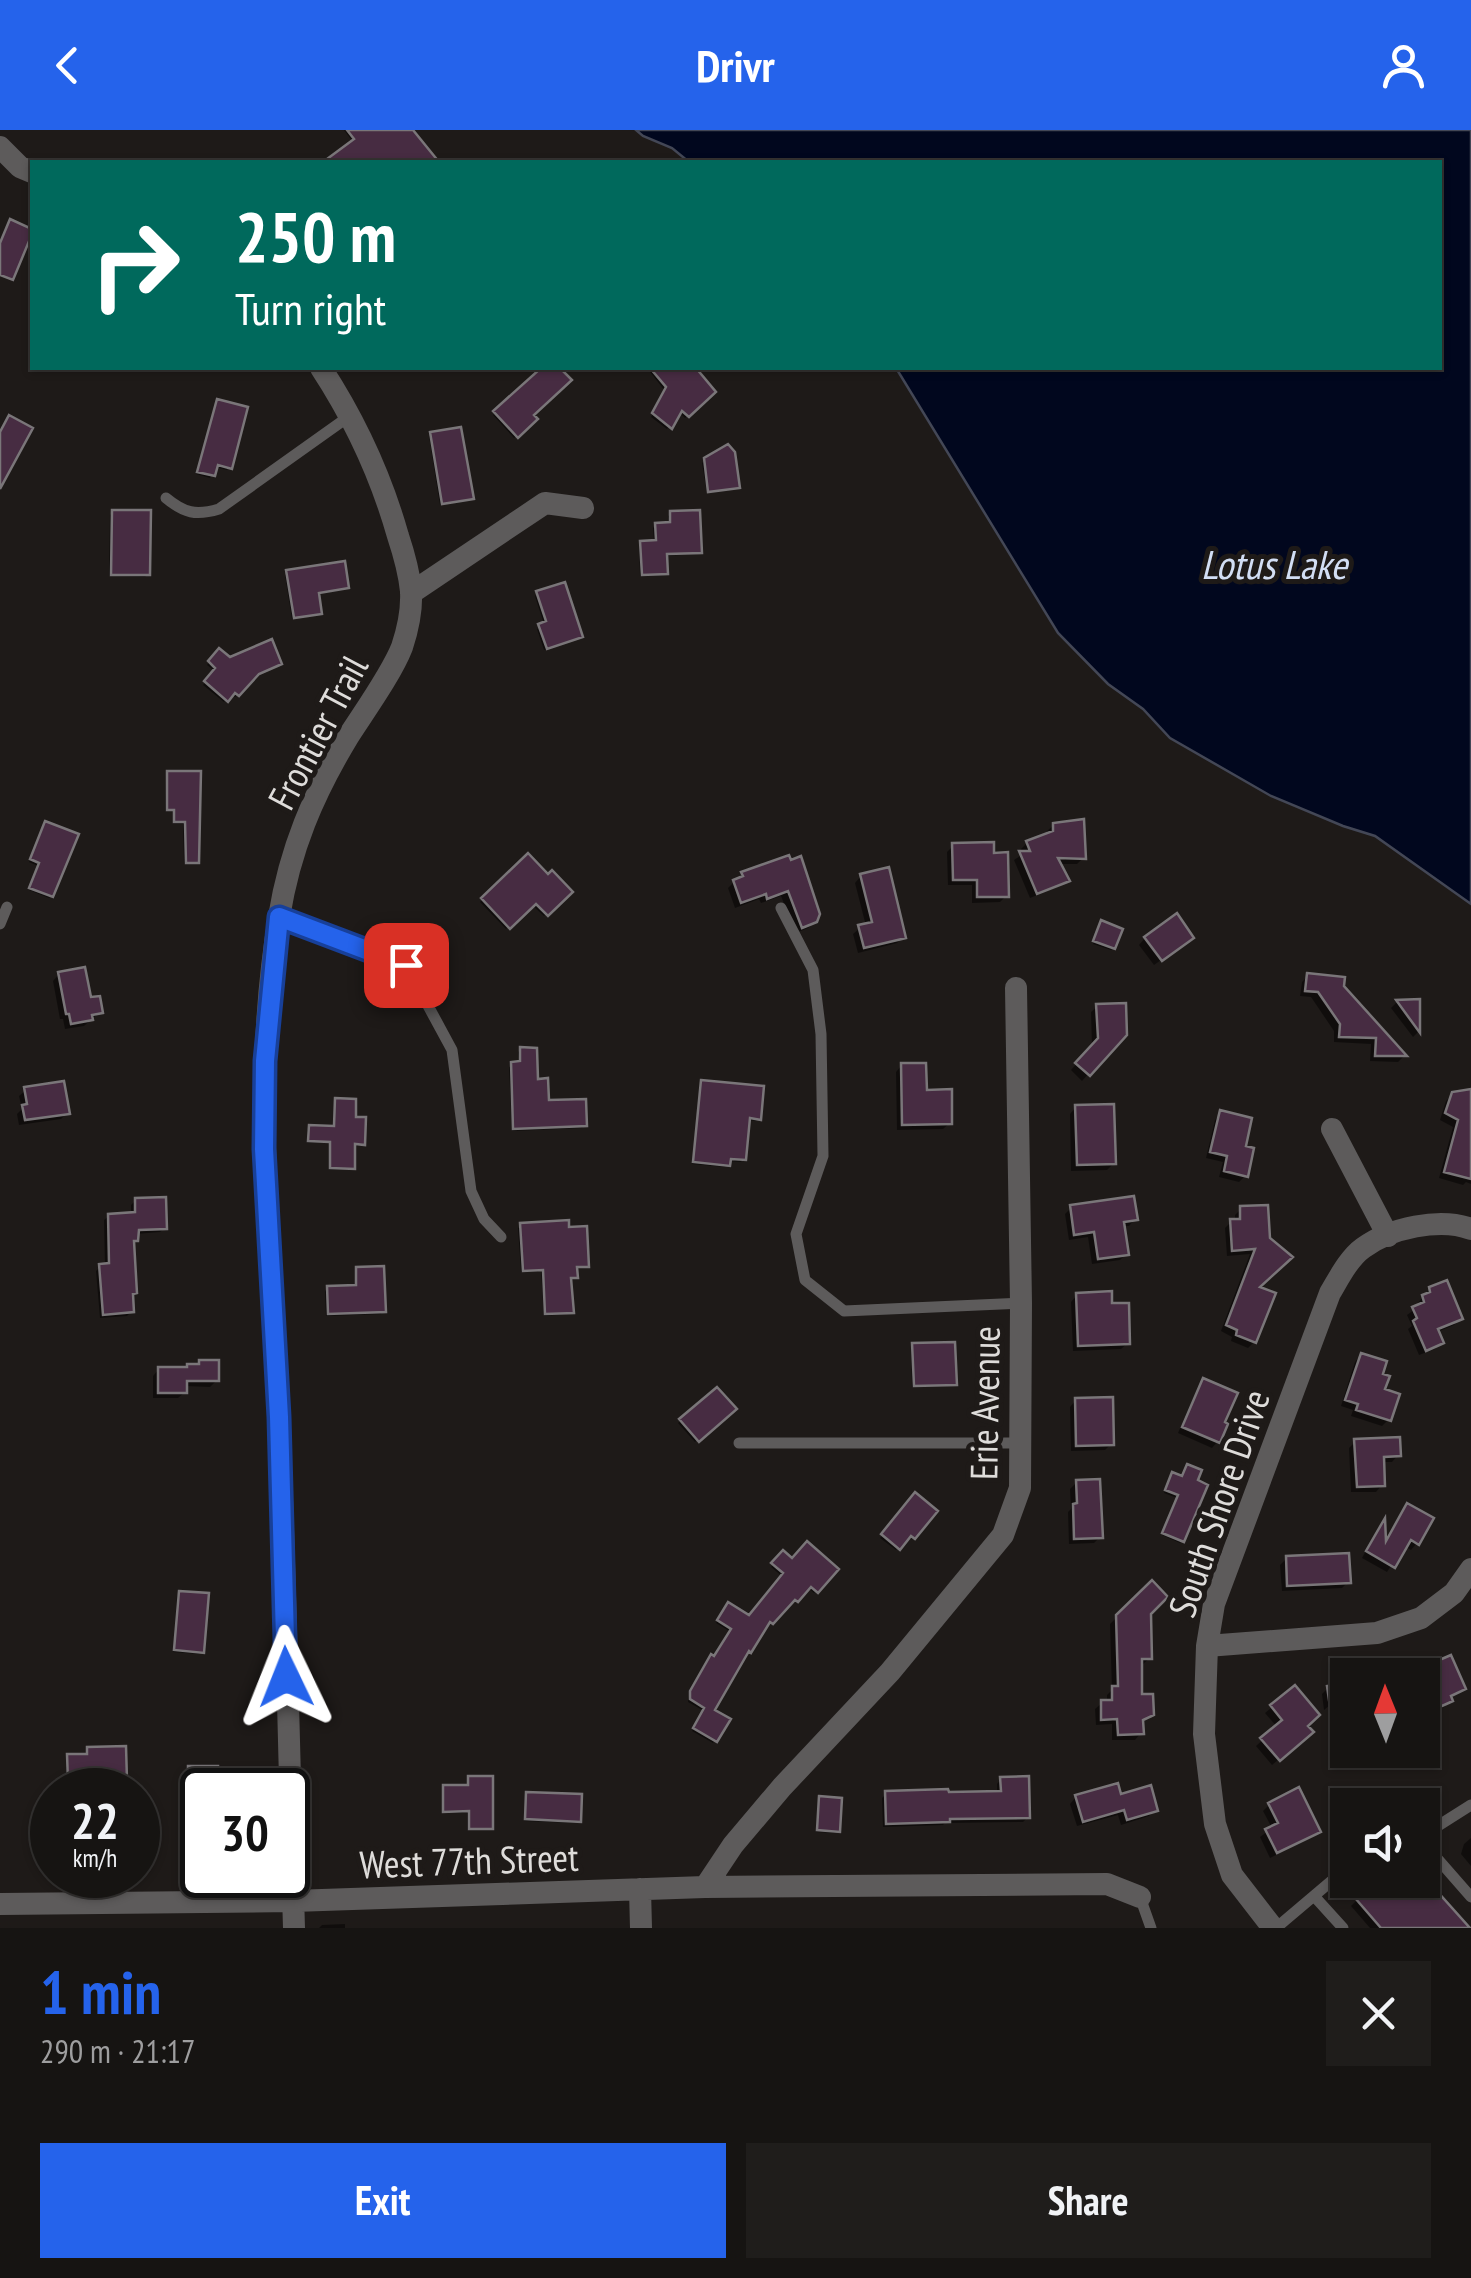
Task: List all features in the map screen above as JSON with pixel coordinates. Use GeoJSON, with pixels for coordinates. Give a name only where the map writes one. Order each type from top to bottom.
{"type":"FeatureCollection","features":[{"type":"Feature","properties":{"kind":"street"},"geometry":{"type":"LineString","coordinates":[[0,147],[20,168],[30,171]]}},
{"type":"Feature","properties":{"kind":"street","name":"Frontier Trail"},"geometry":{"type":"LineString","coordinates":[[294,1928],[279,1417],[264,1149],[265,1061],[279,917],[306,817],[334,760],[401,650],[410,619],[411,592],[388,502],[351,415],[322,370]]}},
{"type":"Feature","properties":{"kind":"street"},"geometry":{"type":"LineString","coordinates":[[411,592],[545,503],[583,508]]}},
{"type":"Feature","properties":{"kind":"street","name":"Erie Avenue"},"geometry":{"type":"LineString","coordinates":[[705,1887],[733,1845],[782,1786],[890,1672],[1003,1535],[1020,1488],[1016,988]]}},
{"type":"Feature","properties":{"kind":"street"},"geometry":{"type":"LineString","coordinates":[[1332,1129],[1388,1236]]}},
{"type":"Feature","properties":{"kind":"street","name":"South Shore Drive"},"geometry":{"type":"LineString","coordinates":[[1274,1928],[1232,1875],[1215,1824],[1204,1734],[1207,1646],[1214,1604],[1330,1293],[1343,1271],[1362,1248],[1388,1236],[1426,1224],[1471,1229]]}},
{"type":"Feature","properties":{"kind":"street"},"geometry":{"type":"LineString","coordinates":[[1207,1646],[1377,1633],[1421,1618],[1454,1594],[1471,1568]]}},
{"type":"Feature","properties":{"kind":"street"},"geometry":{"type":"LineString","coordinates":[[705,1887],[1106,1884],[1140,1897]]}},
{"type":"Feature","properties":{"kind":"street","name":"West 77th Street"},"geometry":{"type":"LineString","coordinates":[[0,1904],[293,1900],[705,1887]]}},
{"type":"Feature","properties":{"kind":"street"},"geometry":{"type":"LineString","coordinates":[[640,1890],[641,1928]]}},
{"type":"Feature","properties":{"kind":"lane"},"geometry":{"type":"LineString","coordinates":[[166,498],[183,512],[204,514],[219,509],[351,415]]}},
{"type":"Feature","properties":{"kind":"lane"},"geometry":{"type":"LineString","coordinates":[[0,924],[8,906]]}},
{"type":"Feature","properties":{"kind":"lane"},"geometry":{"type":"LineString","coordinates":[[781,908],[812,970],[820,1034],[823,1156],[796,1234],[805,1280],[844,1311],[1021,1304]]}},
{"type":"Feature","properties":{"kind":"lane"},"geometry":{"type":"LineString","coordinates":[[279,917],[406,965],[452,1050],[470,1191],[484,1220],[501,1236]]}},
{"type":"Feature","properties":{"kind":"lane"},"geometry":{"type":"LineString","coordinates":[[739,1443],[1022,1443]]}},
{"type":"Feature","properties":{"kind":"lane"},"geometry":{"type":"LineString","coordinates":[[1440,1826],[1471,1805]]}},
{"type":"Feature","properties":{"kind":"lane"},"geometry":{"type":"LineString","coordinates":[[1440,1860],[1471,1898]]}},
{"type":"Feature","properties":{"kind":"lane"},"geometry":{"type":"LineString","coordinates":[[1274,1928],[1330,1882]]}},
{"type":"Feature","properties":{"kind":"lane"},"geometry":{"type":"LineString","coordinates":[[1314,1896],[1343,1928]]}},
{"type":"Feature","properties":{"kind":"lane"},"geometry":{"type":"LineString","coordinates":[[1140,1897],[1151,1928]]}},
{"type":"Feature","properties":{"kind":"water","name":"Lotus Lake"},"geometry":{"type":"Polygon","coordinates":[[[636,130],[1471,130],[1471,904],[1375,836],[1271,796],[1170,738],[1143,709],[1108,684],[1058,633],[897,370],[1442,370],[1442,160],[687,160],[672,148],[636,130]]]}},
{"type":"Feature","properties":{"kind":"building"},"geometry":{"type":"Polygon","coordinates":[[[347,130],[413,130],[437,160],[326,160],[354,139],[347,130]]]}},
{"type":"Feature","properties":{"kind":"building"},"geometry":{"type":"Polygon","coordinates":[[[10,219],[30,228],[30,239],[13,280],[0,275],[0,243],[10,219]]]}},
{"type":"Feature","properties":{"kind":"building"},"geometry":{"type":"Polygon","coordinates":[[[539,370],[562,370],[572,380],[534,415],[538,419],[518,438],[493,411],[539,370]]]}},
{"type":"Feature","properties":{"kind":"building"},"geometry":{"type":"Polygon","coordinates":[[[652,370],[698,370],[716,392],[689,417],[682,411],[672,429],[652,413],[666,387],[652,370]]]}},
{"type":"Feature","properties":{"kind":"building"},"geometry":{"type":"Polygon","coordinates":[[[217,399],[248,407],[232,469],[218,465],[215,476],[197,472],[217,399]]]}},
{"type":"Feature","properties":{"kind":"building"},"geometry":{"type":"Polygon","coordinates":[[[9,415],[33,428],[0,489],[0,432],[9,415]]]}},
{"type":"Feature","properties":{"kind":"building"},"geometry":{"type":"Polygon","coordinates":[[[461,427],[474,499],[442,504],[430,432],[461,427]]]}},
{"type":"Feature","properties":{"kind":"building"},"geometry":{"type":"Polygon","coordinates":[[[728,444],[735,452],[740,488],[708,492],[704,458],[728,444]]]}},
{"type":"Feature","properties":{"kind":"building"},"geometry":{"type":"Polygon","coordinates":[[[112,510],[151,510],[150,575],[111,575],[112,510]]]}},
{"type":"Feature","properties":{"kind":"building"},"geometry":{"type":"Polygon","coordinates":[[[700,510],[702,553],[667,554],[668,574],[642,575],[640,541],[656,540],[655,523],[670,522],[670,511],[700,510]]]}},
{"type":"Feature","properties":{"kind":"building"},"geometry":{"type":"Polygon","coordinates":[[[345,561],[349,588],[319,593],[322,614],[294,618],[286,570],[345,561]]]}},
{"type":"Feature","properties":{"kind":"building"},"geometry":{"type":"Polygon","coordinates":[[[565,582],[583,637],[547,649],[538,624],[546,621],[536,591],[565,582]]]}},
{"type":"Feature","properties":{"kind":"building"},"geometry":{"type":"Polygon","coordinates":[[[272,639],[282,664],[259,674],[239,696],[235,693],[228,702],[204,681],[215,668],[208,661],[219,648],[230,657],[272,639]]]}},
{"type":"Feature","properties":{"kind":"building"},"geometry":{"type":"Polygon","coordinates":[[[167,771],[201,771],[199,863],[186,863],[185,822],[174,822],[174,810],[167,810],[167,771]]]}},
{"type":"Feature","properties":{"kind":"building"},"geometry":{"type":"Polygon","coordinates":[[[1084,819],[1086,859],[1058,858],[1070,881],[1037,894],[1019,851],[1030,851],[1026,841],[1053,831],[1053,823],[1084,819]]]}},
{"type":"Feature","properties":{"kind":"building"},"geometry":{"type":"Polygon","coordinates":[[[45,821],[79,834],[53,897],[29,888],[39,863],[30,859],[45,821]]]}},
{"type":"Feature","properties":{"kind":"building"},"geometry":{"type":"Polygon","coordinates":[[[994,842],[994,853],[1008,852],[1009,897],[977,897],[977,880],[953,880],[952,843],[994,842]]]}},
{"type":"Feature","properties":{"kind":"building"},"geometry":{"type":"Polygon","coordinates":[[[528,853],[573,892],[548,916],[536,904],[510,929],[481,898],[528,853]]]}},
{"type":"Feature","properties":{"kind":"building"},"geometry":{"type":"Polygon","coordinates":[[[789,855],[791,860],[801,856],[820,914],[817,922],[802,928],[788,891],[741,903],[733,880],[743,876],[741,872],[789,855]]]}},
{"type":"Feature","properties":{"kind":"building"},"geometry":{"type":"Polygon","coordinates":[[[889,867],[906,938],[864,948],[858,925],[872,922],[860,874],[889,867]]]}},
{"type":"Feature","properties":{"kind":"building"},"geometry":{"type":"Polygon","coordinates":[[[1177,913],[1194,938],[1162,961],[1144,937],[1177,913]]]}},
{"type":"Feature","properties":{"kind":"building"},"geometry":{"type":"Polygon","coordinates":[[[1101,920],[1123,929],[1115,949],[1093,941],[1101,920]]]}},
{"type":"Feature","properties":{"kind":"building"},"geometry":{"type":"Polygon","coordinates":[[[85,967],[91,997],[100,996],[103,1013],[92,1015],[93,1020],[71,1024],[58,972],[85,967]]]}},
{"type":"Feature","properties":{"kind":"building"},"geometry":{"type":"Polygon","coordinates":[[[1307,973],[1345,977],[1344,986],[1407,1056],[1375,1056],[1376,1038],[1339,1037],[1340,1024],[1318,992],[1305,991],[1307,973]]]}},
{"type":"Feature","properties":{"kind":"building"},"geometry":{"type":"Polygon","coordinates":[[[1420,999],[1420,1033],[1396,1000],[1420,999]]]}},
{"type":"Feature","properties":{"kind":"building"},"geometry":{"type":"Polygon","coordinates":[[[1126,1003],[1127,1035],[1090,1076],[1075,1063],[1098,1038],[1096,1004],[1126,1003]]]}},
{"type":"Feature","properties":{"kind":"building"},"geometry":{"type":"Polygon","coordinates":[[[520,1047],[537,1048],[538,1079],[548,1078],[549,1100],[586,1099],[587,1126],[513,1129],[511,1062],[520,1061],[520,1047]]]}},
{"type":"Feature","properties":{"kind":"building"},"geometry":{"type":"Polygon","coordinates":[[[901,1063],[926,1063],[927,1090],[952,1089],[952,1124],[902,1125],[901,1063]]]}},
{"type":"Feature","properties":{"kind":"building"},"geometry":{"type":"Polygon","coordinates":[[[701,1080],[764,1086],[761,1120],[750,1118],[746,1160],[731,1159],[730,1166],[693,1162],[701,1080]]]}},
{"type":"Feature","properties":{"kind":"building"},"geometry":{"type":"Polygon","coordinates":[[[64,1081],[70,1114],[25,1120],[24,1087],[64,1081]]]}},
{"type":"Feature","properties":{"kind":"building"},"geometry":{"type":"Polygon","coordinates":[[[1471,1089],[1471,1179],[1444,1172],[1458,1120],[1445,1113],[1452,1092],[1471,1089]]]}},
{"type":"Feature","properties":{"kind":"building"},"geometry":{"type":"Polygon","coordinates":[[[335,1098],[356,1099],[356,1117],[366,1117],[365,1145],[355,1144],[355,1169],[330,1168],[330,1142],[308,1141],[309,1125],[334,1126],[335,1098]]]}},
{"type":"Feature","properties":{"kind":"building"},"geometry":{"type":"Polygon","coordinates":[[[1114,1104],[1116,1164],[1077,1165],[1075,1105],[1114,1104]]]}},
{"type":"Feature","properties":{"kind":"building"},"geometry":{"type":"Polygon","coordinates":[[[1220,1110],[1252,1118],[1246,1146],[1254,1148],[1248,1177],[1224,1171],[1227,1156],[1210,1152],[1220,1110]]]}},
{"type":"Feature","properties":{"kind":"building"},"geometry":{"type":"Polygon","coordinates":[[[1134,1196],[1138,1220],[1124,1222],[1129,1255],[1098,1259],[1094,1232],[1074,1235],[1070,1205],[1134,1196]]]}},
{"type":"Feature","properties":{"kind":"building"},"geometry":{"type":"Polygon","coordinates":[[[166,1197],[167,1229],[139,1230],[138,1241],[134,1241],[134,1312],[103,1315],[99,1264],[109,1263],[108,1214],[135,1212],[135,1198],[166,1197]]]}},
{"type":"Feature","properties":{"kind":"building"},"geometry":{"type":"Polygon","coordinates":[[[1268,1205],[1270,1238],[1293,1257],[1260,1287],[1276,1293],[1256,1343],[1236,1335],[1237,1330],[1226,1325],[1255,1249],[1232,1251],[1230,1219],[1240,1219],[1240,1206],[1268,1205]]]}},
{"type":"Feature","properties":{"kind":"building"},"geometry":{"type":"Polygon","coordinates":[[[569,1220],[569,1227],[587,1226],[589,1267],[577,1267],[578,1278],[571,1278],[574,1313],[545,1314],[543,1270],[523,1271],[520,1223],[569,1220]]]}},
{"type":"Feature","properties":{"kind":"building"},"geometry":{"type":"Polygon","coordinates":[[[384,1266],[386,1312],[328,1314],[327,1286],[356,1285],[356,1267],[384,1266]]]}},
{"type":"Feature","properties":{"kind":"building"},"geometry":{"type":"Polygon","coordinates":[[[1447,1280],[1463,1319],[1438,1329],[1444,1343],[1426,1351],[1413,1321],[1417,1318],[1412,1307],[1424,1302],[1422,1295],[1430,1292],[1429,1287],[1447,1280]]]}},
{"type":"Feature","properties":{"kind":"building"},"geometry":{"type":"Polygon","coordinates":[[[1112,1291],[1112,1303],[1129,1303],[1130,1344],[1078,1346],[1076,1293],[1112,1291]]]}},
{"type":"Feature","properties":{"kind":"building"},"geometry":{"type":"Polygon","coordinates":[[[955,1342],[957,1385],[914,1386],[912,1343],[955,1342]]]}},
{"type":"Feature","properties":{"kind":"building"},"geometry":{"type":"Polygon","coordinates":[[[1361,1353],[1387,1361],[1383,1374],[1390,1376],[1385,1389],[1400,1394],[1391,1421],[1356,1410],[1358,1404],[1345,1400],[1361,1353]]]}},
{"type":"Feature","properties":{"kind":"building"},"geometry":{"type":"Polygon","coordinates":[[[199,1360],[219,1360],[219,1381],[187,1381],[187,1393],[158,1393],[158,1367],[187,1367],[199,1364],[199,1360]]]}},
{"type":"Feature","properties":{"kind":"building"},"geometry":{"type":"Polygon","coordinates":[[[1203,1378],[1238,1393],[1220,1443],[1182,1427],[1203,1378]]]}},
{"type":"Feature","properties":{"kind":"building"},"geometry":{"type":"Polygon","coordinates":[[[717,1387],[737,1409],[699,1442],[679,1419],[717,1387]]]}},
{"type":"Feature","properties":{"kind":"building"},"geometry":{"type":"Polygon","coordinates":[[[1113,1397],[1114,1445],[1076,1446],[1075,1398],[1113,1397]]]}},
{"type":"Feature","properties":{"kind":"building"},"geometry":{"type":"Polygon","coordinates":[[[1400,1437],[1401,1456],[1384,1457],[1385,1486],[1357,1487],[1354,1439],[1400,1437]]]}},
{"type":"Feature","properties":{"kind":"building"},"geometry":{"type":"Polygon","coordinates":[[[1187,1464],[1202,1470],[1198,1480],[1208,1485],[1184,1542],[1162,1533],[1178,1495],[1165,1490],[1172,1472],[1182,1476],[1187,1464]]]}},
{"type":"Feature","properties":{"kind":"building"},"geometry":{"type":"Polygon","coordinates":[[[1100,1479],[1103,1538],[1074,1539],[1076,1480],[1100,1479]]]}},
{"type":"Feature","properties":{"kind":"building"},"geometry":{"type":"Polygon","coordinates":[[[915,1492],[938,1511],[915,1539],[911,1536],[900,1550],[881,1534],[915,1492]]]}},
{"type":"Feature","properties":{"kind":"building"},"geometry":{"type":"Polygon","coordinates":[[[1407,1503],[1434,1518],[1419,1545],[1411,1540],[1395,1568],[1366,1551],[1385,1518],[1386,1541],[1407,1503]]]}},
{"type":"Feature","properties":{"kind":"building"},"geometry":{"type":"Polygon","coordinates":[[[807,1541],[839,1569],[818,1593],[811,1587],[773,1624],[770,1622],[749,1651],[715,1710],[731,1719],[717,1742],[693,1728],[704,1708],[690,1699],[690,1691],[731,1629],[717,1620],[728,1602],[749,1615],[783,1573],[771,1563],[783,1550],[792,1558],[807,1541]]]}},
{"type":"Feature","properties":{"kind":"building"},"geometry":{"type":"Polygon","coordinates":[[[1349,1553],[1351,1583],[1287,1586],[1286,1556],[1349,1553]]]}},
{"type":"Feature","properties":{"kind":"building"},"geometry":{"type":"Polygon","coordinates":[[[1152,1580],[1168,1597],[1151,1614],[1152,1659],[1142,1659],[1142,1694],[1153,1694],[1154,1715],[1143,1720],[1144,1734],[1118,1735],[1117,1719],[1101,1720],[1101,1700],[1112,1700],[1112,1686],[1118,1686],[1116,1615],[1152,1580]]]}},
{"type":"Feature","properties":{"kind":"building"},"geometry":{"type":"Polygon","coordinates":[[[179,1591],[209,1593],[204,1653],[174,1650],[179,1591]]]}},
{"type":"Feature","properties":{"kind":"building"},"geometry":{"type":"Polygon","coordinates":[[[1451,1655],[1466,1689],[1440,1707],[1440,1660],[1451,1655]]]}},
{"type":"Feature","properties":{"kind":"building"},"geometry":{"type":"Polygon","coordinates":[[[1295,1685],[1320,1715],[1308,1726],[1314,1732],[1280,1761],[1260,1738],[1282,1720],[1270,1705],[1295,1685]]]}},
{"type":"Feature","properties":{"kind":"building"},"geometry":{"type":"Polygon","coordinates":[[[126,1746],[127,1768],[68,1768],[67,1754],[87,1754],[87,1747],[126,1746]]]}},
{"type":"Feature","properties":{"kind":"building"},"geometry":{"type":"Polygon","coordinates":[[[468,1776],[493,1776],[493,1829],[469,1829],[469,1811],[443,1812],[443,1785],[468,1785],[468,1776]]]}},
{"type":"Feature","properties":{"kind":"building"},"geometry":{"type":"Polygon","coordinates":[[[1029,1776],[1030,1818],[886,1824],[885,1791],[1001,1791],[1000,1777],[1029,1776]]]}},
{"type":"Feature","properties":{"kind":"building"},"geometry":{"type":"Polygon","coordinates":[[[1118,1783],[1121,1794],[1151,1785],[1158,1811],[1127,1820],[1124,1810],[1083,1822],[1075,1795],[1118,1783]]]}},
{"type":"Feature","properties":{"kind":"building"},"geometry":{"type":"Polygon","coordinates":[[[1299,1787],[1321,1832],[1277,1853],[1265,1829],[1278,1823],[1268,1803],[1299,1787]]]}},
{"type":"Feature","properties":{"kind":"building"},"geometry":{"type":"Polygon","coordinates":[[[526,1792],[582,1794],[581,1822],[525,1819],[526,1792]]]}},
{"type":"Feature","properties":{"kind":"building"},"geometry":{"type":"Polygon","coordinates":[[[819,1796],[842,1798],[840,1832],[817,1830],[819,1796]]]}},
{"type":"Feature","properties":{"kind":"building"},"geometry":{"type":"Polygon","coordinates":[[[1440,1895],[1470,1928],[1381,1928],[1355,1898],[1440,1898],[1440,1895]]]}},
{"type":"Feature","properties":{"kind":"route"},"geometry":{"type":"LineString","coordinates":[[286,1677],[279,1417],[264,1149],[265,1061],[279,917],[406,965]]}}]}
